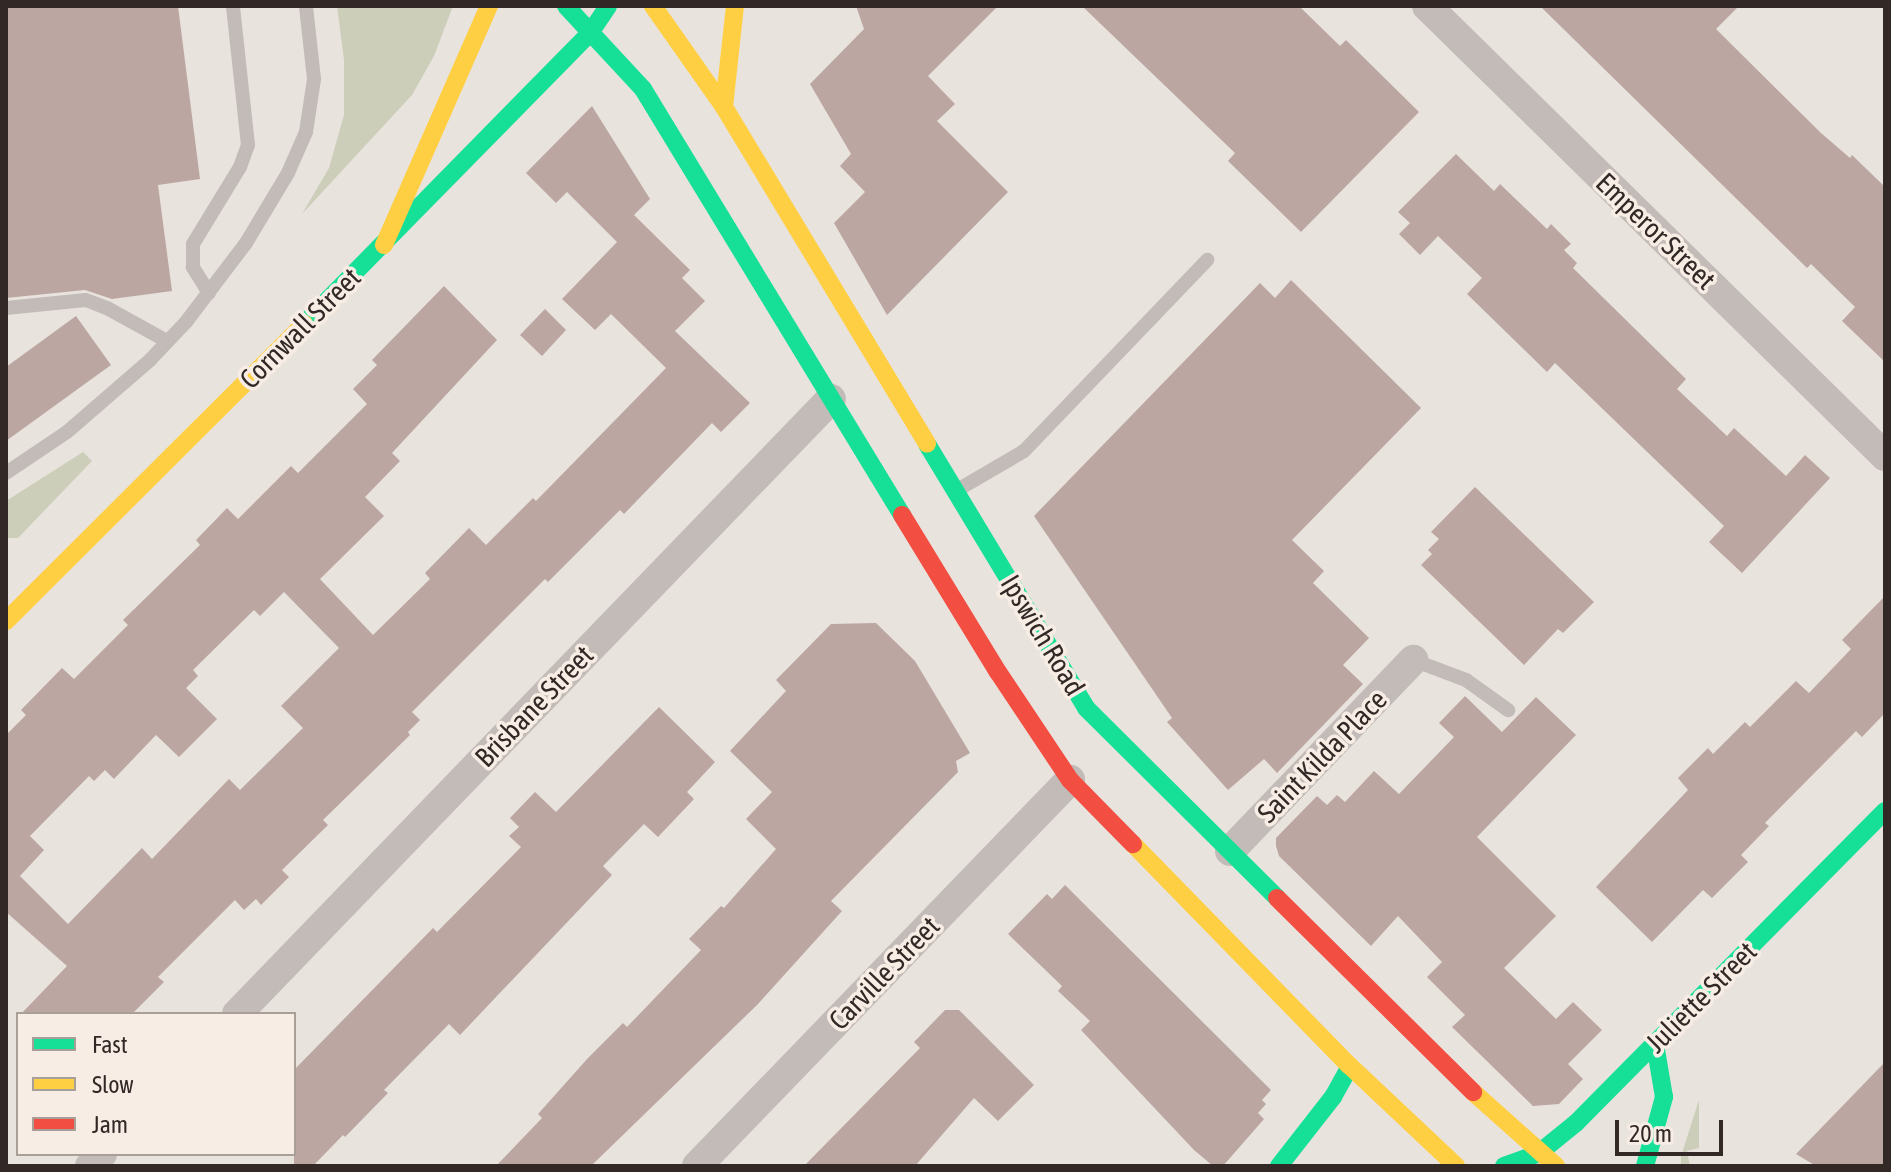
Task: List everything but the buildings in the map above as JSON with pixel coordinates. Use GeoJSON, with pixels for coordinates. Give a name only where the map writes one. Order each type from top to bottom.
{"type":"FeatureCollection","features":[{"type":"Feature","properties":{"kind":"main road"},"geometry":{"type":"LineString","coordinates":[[384,245],[489,6]]}},
{"type":"Feature","properties":{"kind":"main road","name":"Ipswich Road"},"geometry":{"type":"LineString","coordinates":[[566,6],[643,89],[690,161],[998,672],[1070,780],[1350,1066],[1456,1166]]}},
{"type":"Feature","properties":{"kind":"main road"},"geometry":{"type":"LineString","coordinates":[[724,107],[735,6]]}},
{"type":"Feature","properties":{"kind":"main road","name":"Ipswich Road"},"geometry":{"type":"LineString","coordinates":[[651,8],[724,107],[1086,708],[1476,1095],[1556,1166]]}},
{"type":"Feature","properties":{"kind":"main road","name":"Cornwall Street"},"geometry":{"type":"LineString","coordinates":[[6,621],[612,14]]}},
{"type":"Feature","properties":{"kind":"main road","name":"Juliette Street"},"geometry":{"type":"LineString","coordinates":[[1504,1166],[1539,1153],[1576,1123],[1885,811]]}},
{"type":"Feature","properties":{"kind":"main road"},"geometry":{"type":"LineString","coordinates":[[1645,1166],[1649,1142],[1664,1097],[1655,1044]]}},
{"type":"Feature","properties":{"kind":"main road"},"geometry":{"type":"LineString","coordinates":[[1279,1166],[1333,1097],[1350,1066]]}},
{"type":"Feature","properties":{"kind":"street","name":"Emperor Street"},"geometry":{"type":"LineString","coordinates":[[1427,6],[1885,456]]}},
{"type":"Feature","properties":{"kind":"street","name":"Brisbane Street"},"geometry":{"type":"LineString","coordinates":[[239,1012],[831,399]]}},
{"type":"Feature","properties":{"kind":"street","name":"Saint Kilda Place"},"geometry":{"type":"LineString","coordinates":[[1230,851],[1413,660]]}},
{"type":"Feature","properties":{"kind":"street","name":"Carville Street"},"geometry":{"type":"LineString","coordinates":[[697,1166],[1070,780]]}},
{"type":"Feature","properties":{"kind":"lane"},"geometry":{"type":"LineString","coordinates":[[209,293],[193,267],[193,244],[240,167],[248,145],[233,6]]}},
{"type":"Feature","properties":{"kind":"lane"},"geometry":{"type":"LineString","coordinates":[[6,473],[99,406],[167,341],[209,293],[246,243],[288,173],[306,132],[314,79],[306,6]]}},
{"type":"Feature","properties":{"kind":"lane"},"geometry":{"type":"LineString","coordinates":[[957,490],[1024,451],[1207,260]]}},
{"type":"Feature","properties":{"kind":"lane"},"geometry":{"type":"LineString","coordinates":[[6,308],[86,300],[167,341]]}},
{"type":"Feature","properties":{"kind":"lane"},"geometry":{"type":"LineString","coordinates":[[1413,660],[1466,680],[1508,710]]}},
{"type":"Feature","properties":{"kind":"green space"},"geometry":{"type":"Polygon","coordinates":[[[337,6],[453,6],[434,56],[412,95],[302,214],[329,168],[344,115],[344,60],[337,6]]]}},
{"type":"Feature","properties":{"kind":"green space"},"geometry":{"type":"Polygon","coordinates":[[[83,452],[92,461],[18,538],[6,538],[6,501],[83,452]]]}},
{"type":"Feature","properties":{"kind":"green space"},"geometry":{"type":"Polygon","coordinates":[[[1699,1100],[1699,1148],[1687,1151],[1690,1166],[1681,1166],[1681,1156],[1699,1100]]]}},
{"type":"Feature","properties":{"kind":"traffic: fast"},"geometry":{"type":"LineString","coordinates":[[566,6],[643,89],[902,515]]}},
{"type":"Feature","properties":{"kind":"traffic: fast"},"geometry":{"type":"LineString","coordinates":[[304,324],[590,33],[608,6]]}},
{"type":"Feature","properties":{"kind":"traffic: fast"},"geometry":{"type":"LineString","coordinates":[[927,444],[1086,708],[1277,898]]}},
{"type":"Feature","properties":{"kind":"traffic: fast"},"geometry":{"type":"LineString","coordinates":[[1504,1166],[1539,1153],[1576,1123],[1885,811]]}},
{"type":"Feature","properties":{"kind":"traffic: fast"},"geometry":{"type":"LineString","coordinates":[[1645,1166],[1664,1097],[1655,1044]]}},
{"type":"Feature","properties":{"kind":"traffic: fast"},"geometry":{"type":"LineString","coordinates":[[1279,1166],[1333,1097],[1350,1066]]}},
{"type":"Feature","properties":{"kind":"traffic: slow"},"geometry":{"type":"LineString","coordinates":[[384,245],[489,6]]}},
{"type":"Feature","properties":{"kind":"traffic: slow"},"geometry":{"type":"LineString","coordinates":[[653,6],[724,107],[927,444]]}},
{"type":"Feature","properties":{"kind":"traffic: slow"},"geometry":{"type":"LineString","coordinates":[[724,107],[735,6]]}},
{"type":"Feature","properties":{"kind":"traffic: slow"},"geometry":{"type":"LineString","coordinates":[[6,621],[304,324]]}},
{"type":"Feature","properties":{"kind":"traffic: slow"},"geometry":{"type":"LineString","coordinates":[[1133,844],[1350,1066],[1456,1166]]}},
{"type":"Feature","properties":{"kind":"traffic: slow"},"geometry":{"type":"LineString","coordinates":[[1473,1092],[1556,1166]]}},
{"type":"Feature","properties":{"kind":"traffic: jam"},"geometry":{"type":"LineString","coordinates":[[902,515],[998,672],[1070,780],[1133,844]]}},
{"type":"Feature","properties":{"kind":"traffic: jam"},"geometry":{"type":"LineString","coordinates":[[1277,898],[1473,1092]]}}]}
